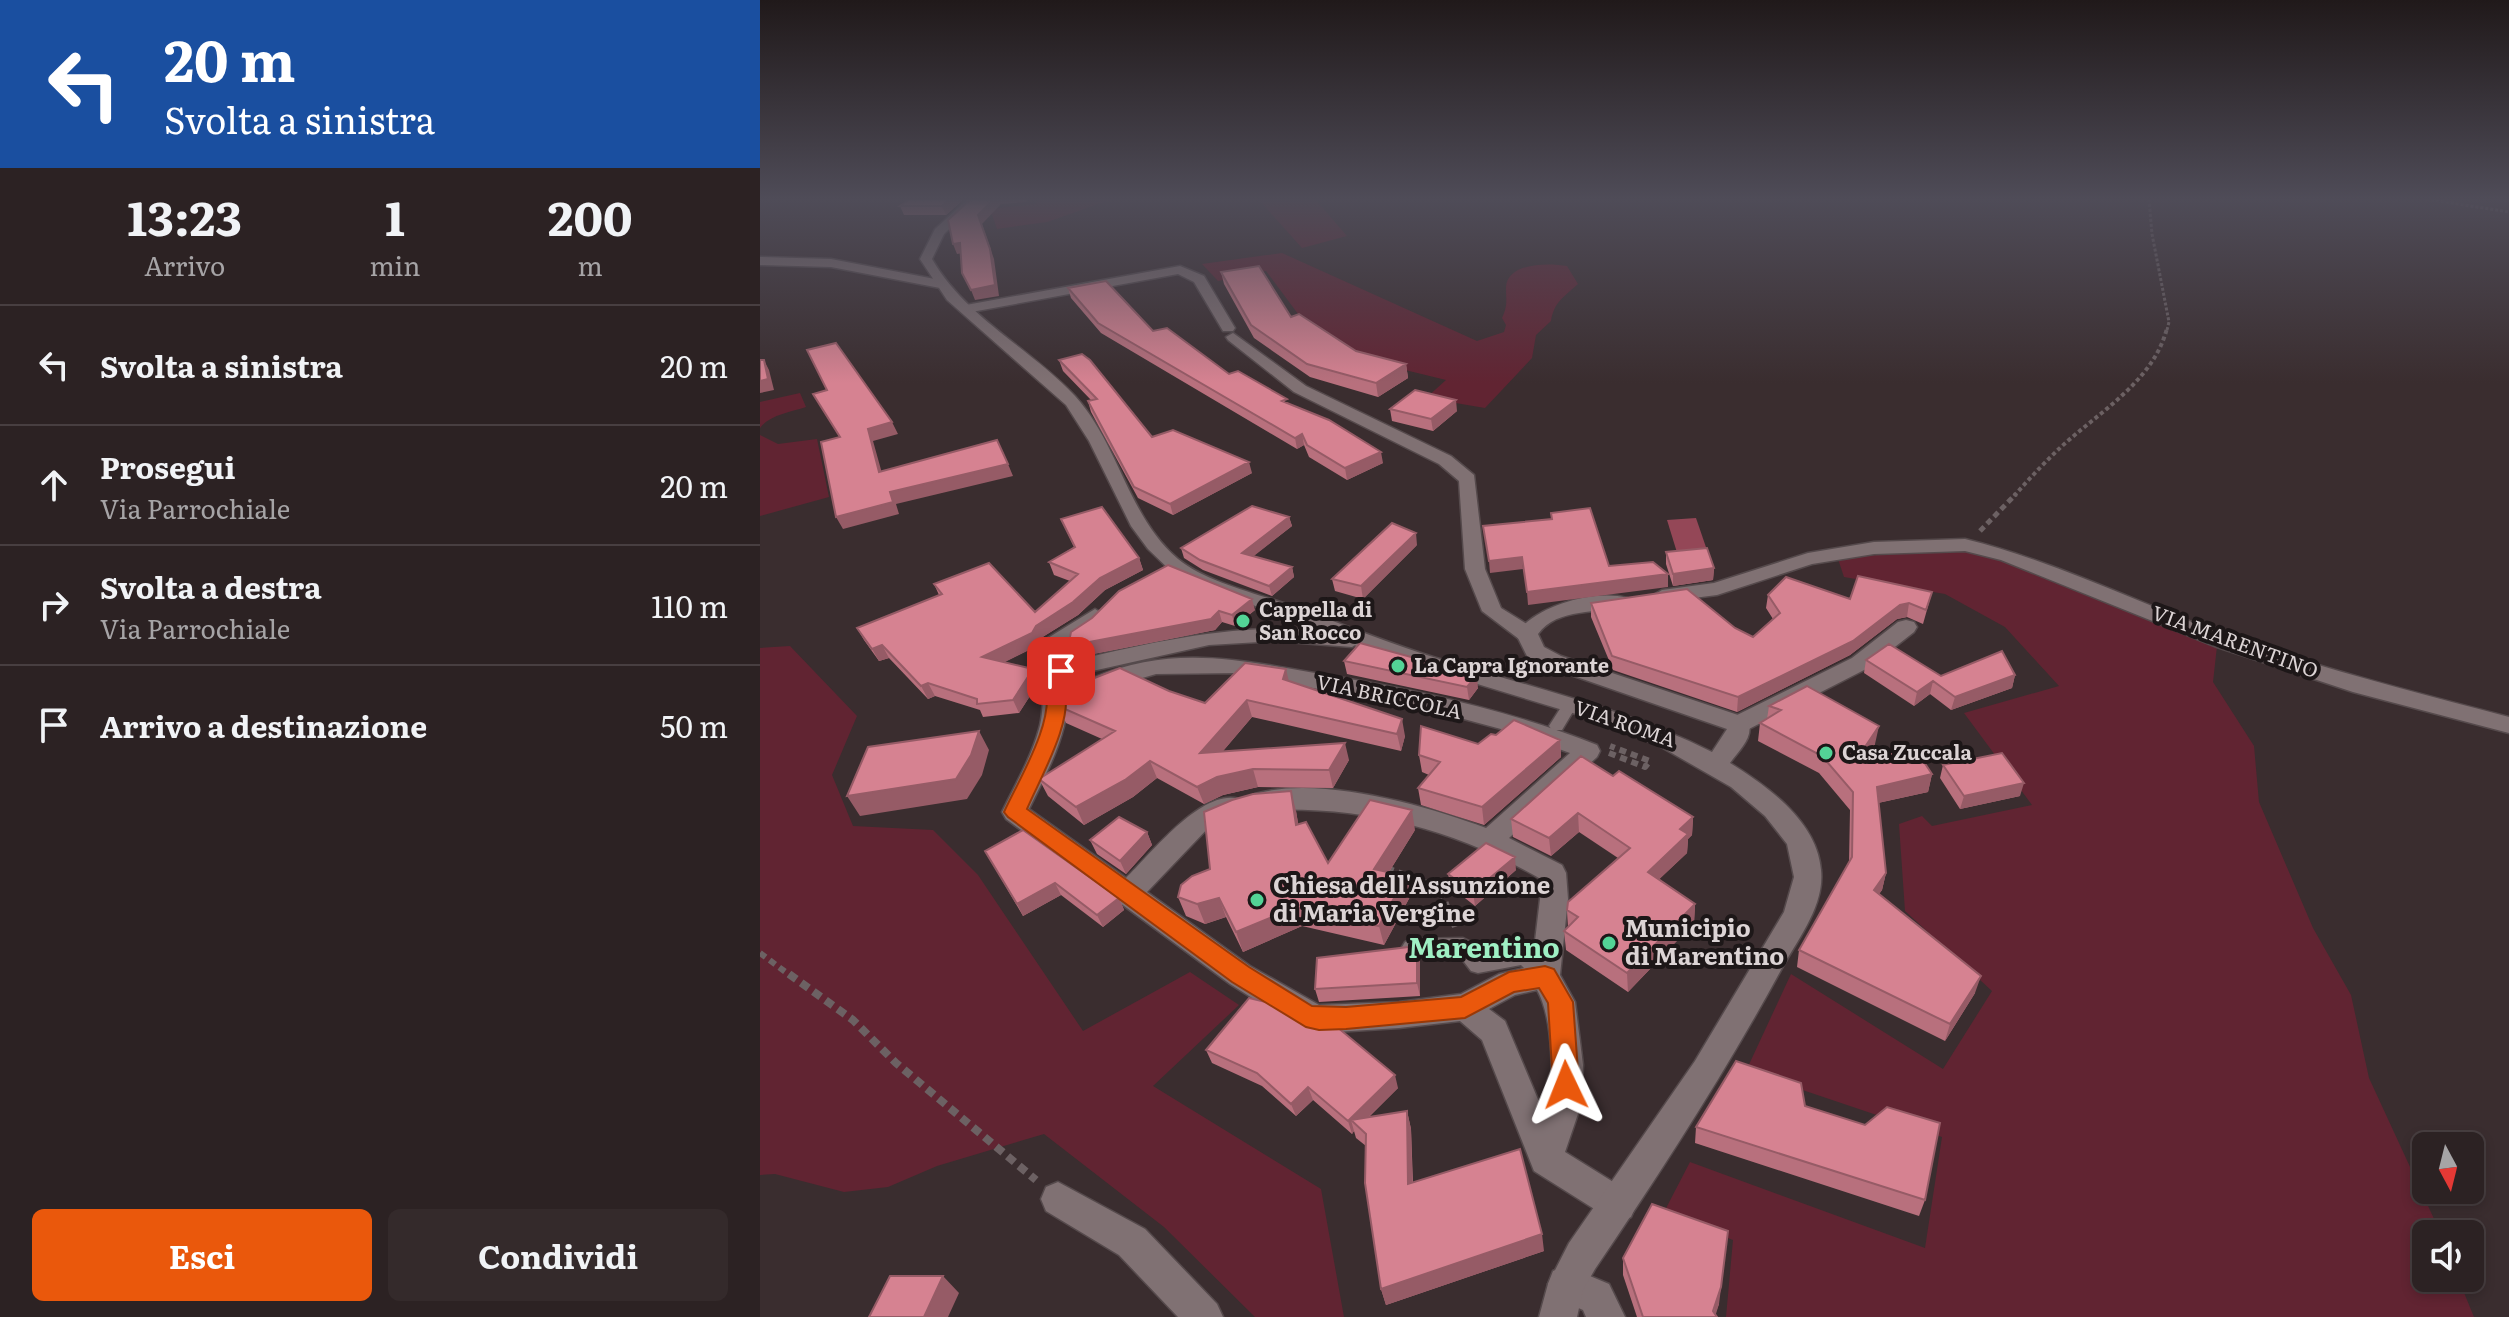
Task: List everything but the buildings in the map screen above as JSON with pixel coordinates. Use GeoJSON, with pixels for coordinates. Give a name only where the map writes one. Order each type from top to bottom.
{"type":"FeatureCollection","features":[{"type":"Feature","properties":{"kind":"street"},"geometry":{"type":"LineString","coordinates":[[927,260],[940,284]]}},
{"type":"Feature","properties":{"kind":"street"},"geometry":{"type":"LineString","coordinates":[[760,261],[831,263],[940,284]]}},
{"type":"Feature","properties":{"kind":"street"},"geometry":{"type":"LineString","coordinates":[[966,309],[1180,270],[1199,279],[1231,332],[1300,389],[1445,460],[1468,479],[1475,569],[1492,611],[1527,634],[1535,651],[1553,661],[1739,724],[1860,663],[1906,627]]}},
{"type":"Feature","properties":{"kind":"street","name":"VIA ROMA"},"geometry":{"type":"LineString","coordinates":[[940,284],[1071,400],[1161,570],[1352,640],[1632,723],[1681,743],[1752,789],[1785,819],[1803,848],[1809,874],[1803,903],[1744,1010],[1619,1205],[1562,1301]]}},
{"type":"Feature","properties":{"kind":"street","name":"VIA MARENTINO"},"geometry":{"type":"LineString","coordinates":[[1527,634],[1536,620],[1560,612],[1717,589],[1808,559],[1874,548],[1965,545],[2008,556],[2240,647],[2361,687],[2509,725]]}},
{"type":"Feature","properties":{"kind":"street"},"geometry":{"type":"LineString","coordinates":[[1114,596],[1087,622],[1051,646],[1044,660],[1061,671],[1227,636],[1295,634],[1352,640]]}},
{"type":"Feature","properties":{"kind":"street","name":"VIA BRICCOLA"},"geometry":{"type":"LineString","coordinates":[[1059,700],[1119,674],[1164,665],[1218,664],[1352,687],[1522,725],[1593,750],[1490,839]]}},
{"type":"Feature","properties":{"kind":"street"},"geometry":{"type":"LineString","coordinates":[[1061,671],[1054,685],[1059,700],[1048,736],[1015,812],[1240,975],[1306,1015],[1319,1019],[1465,1007],[1509,983],[1545,976]]}},
{"type":"Feature","properties":{"kind":"street"},"geometry":{"type":"LineString","coordinates":[[1716,763],[1739,733],[1739,724]]}},
{"type":"Feature","properties":{"kind":"street"},"geometry":{"type":"LineString","coordinates":[[1128,894],[1202,818],[1237,803],[1297,798],[1366,803],[1438,821],[1518,851],[1552,873],[1554,899],[1545,976],[1560,1002],[1567,1065],[1565,1105],[1546,1159]]}},
{"type":"Feature","properties":{"kind":"street"},"geometry":{"type":"LineString","coordinates":[[1465,1007],[1494,1031],[1546,1159],[1619,1205]]}},
{"type":"Feature","properties":{"kind":"street"},"geometry":{"type":"LineString","coordinates":[[1058,1199],[1132,1242],[1204,1317]]}},
{"type":"Feature","properties":{"kind":"street","name":"VIA ROMA"},"geometry":{"type":"LineString","coordinates":[[1562,1301],[1596,1297],[1606,1317]]}},
{"type":"Feature","properties":{"kind":"lane"},"geometry":{"type":"LineString","coordinates":[[1557,726],[1570,705]]}},
{"type":"Feature","properties":{"kind":"lane"},"geometry":{"type":"LineString","coordinates":[[1411,947],[1463,946],[1478,965],[1524,957],[1545,976]]}},
{"type":"Feature","properties":{"kind":"path"},"geometry":{"type":"LineString","coordinates":[[1965,545],[2063,446],[2126,393],[2168,336],[2159,260]]}},
{"type":"Feature","properties":{"kind":"path"},"geometry":{"type":"LineString","coordinates":[[1382,866],[1440,888],[1463,946]]}},
{"type":"Feature","properties":{"kind":"path"},"geometry":{"type":"LineString","coordinates":[[760,953],[853,1020],[896,1063],[1058,1199]]}},
{"type":"Feature","properties":{"kind":"shaded area"},"geometry":{"type":"Polygon","coordinates":[[[1228,260],[1299,260],[1477,341],[1504,332],[1506,325],[1502,318],[1508,279],[1521,269],[1550,264],[1567,266],[1578,284],[1560,300],[1551,321],[1536,335],[1532,358],[1485,408],[1426,398],[1446,380],[1348,356],[1304,322],[1266,271],[1218,281],[1202,264],[1228,260]]]}},
{"type":"Feature","properties":{"kind":"shaded area"},"geometry":{"type":"Polygon","coordinates":[[[800,393],[806,407],[775,417],[760,428],[760,402],[800,393]]]}},
{"type":"Feature","properties":{"kind":"shaded area"},"geometry":{"type":"Polygon","coordinates":[[[760,435],[778,444],[817,439],[829,497],[760,516],[760,435]]]}},
{"type":"Feature","properties":{"kind":"shaded area"},"geometry":{"type":"Polygon","coordinates":[[[1696,518],[1709,556],[1679,559],[1667,520],[1696,518]]]}},
{"type":"Feature","properties":{"kind":"shaded area"},"geometry":{"type":"Polygon","coordinates":[[[1924,550],[1979,551],[2217,646],[2213,682],[2254,746],[2259,802],[2313,928],[2351,995],[2369,1078],[2412,1171],[2412,1204],[2427,1204],[2435,1220],[2412,1220],[2412,1292],[2464,1292],[2474,1317],[1726,1317],[1733,1240],[1663,1214],[1690,1162],[1925,1248],[1942,1137],[1746,1071],[1791,974],[1943,1069],[1992,991],[1905,911],[1899,824],[1922,816],[1932,826],[2032,805],[1964,713],[2059,686],[2005,627],[1945,594],[1844,577],[1838,559],[1924,550]]]}},
{"type":"Feature","properties":{"kind":"shaded area"},"geometry":{"type":"Polygon","coordinates":[[[790,646],[857,716],[832,775],[853,826],[933,830],[978,875],[1083,1031],[1190,972],[1239,1005],[1153,1086],[1321,1189],[1344,1317],[1255,1317],[1164,1227],[1044,1134],[937,1166],[888,1187],[844,1192],[775,1174],[760,1175],[760,648],[790,646]]]}},
{"type":"Feature","properties":{"kind":"place","name":"Cappella di San Rocco"},"geometry":{"type":"Point","coordinates":[1243,621]}},
{"type":"Feature","properties":{"kind":"place","name":"La Capra Ignorante"},"geometry":{"type":"Point","coordinates":[1398,666]}},
{"type":"Feature","properties":{"kind":"place","name":"Casa Zuccala"},"geometry":{"type":"Point","coordinates":[1826,753]}},
{"type":"Feature","properties":{"kind":"place","name":"Chiesa dell'Assunzione di Maria Vergine"},"geometry":{"type":"Point","coordinates":[1257,900]}},
{"type":"Feature","properties":{"kind":"place","name":"Municipio di Marentino"},"geometry":{"type":"Point","coordinates":[1609,943]}},
{"type":"Feature","properties":{"kind":"district","name":"Marentino"},"geometry":{"type":"Point","coordinates":[1484,948]}},
{"type":"Feature","properties":{"kind":"route"},"geometry":{"type":"LineString","coordinates":[[1061,671],[1054,685],[1059,700],[1048,736],[1015,812],[1240,975],[1306,1015],[1319,1019],[1346,1018],[1465,1007],[1509,983],[1545,976],[1560,1002],[1567,1065],[1566,1085]]}}]}
